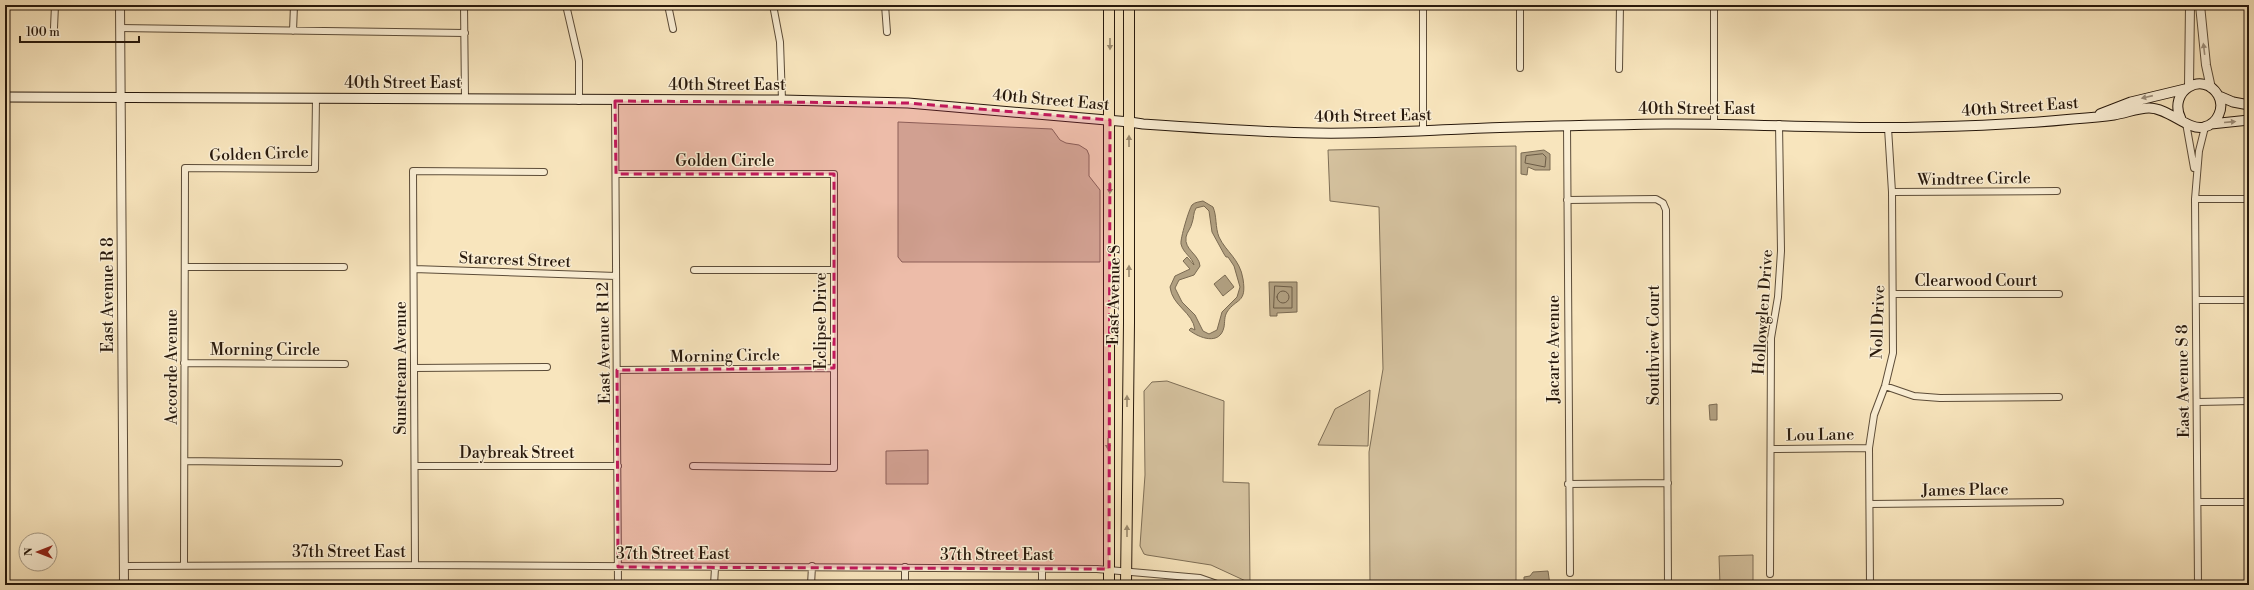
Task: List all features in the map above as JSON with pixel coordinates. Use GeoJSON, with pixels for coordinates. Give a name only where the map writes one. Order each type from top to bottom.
{"type":"FeatureCollection","features":[{"type":"Feature","properties":{"kind":"main road","name":"East Avenue S"},"geometry":{"type":"LineString","coordinates":[[1109,5],[1109,585]]}},
{"type":"Feature","properties":{"kind":"main road","name":"East Avenue S"},"geometry":{"type":"LineString","coordinates":[[1126,585],[1130,122],[1129,5]]}},
{"type":"Feature","properties":{"kind":"main road"},"geometry":{"type":"LineString","coordinates":[[2208,125],[2219,114],[2221,102],[2219,96],[2212,88],[2201,84],[2187,88],[2178,100],[2177,107],[2184,121],[2199,128],[2208,125],[2249,120]]}},
{"type":"Feature","properties":{"kind":"main road","name":"40th Street East"},"geometry":{"type":"LineString","coordinates":[[2094,117],[2131,102],[2187,88]]}},
{"type":"Feature","properties":{"kind":"main road"},"geometry":{"type":"LineString","coordinates":[[2219,96],[2233,102],[2249,105]]}},
{"type":"Feature","properties":{"kind":"main road","name":"40th Street East"},"geometry":{"type":"LineString","coordinates":[[5,97],[465,98],[615,101],[782,100],[908,103],[1143,124],[1288,132],[1714,123],[1888,128],[2033,123],[2094,117],[2149,108],[2163,111],[2184,121]]}},
{"type":"Feature","properties":{"kind":"street"},"geometry":{"type":"LineString","coordinates":[[54,28],[55,5]]}},
{"type":"Feature","properties":{"kind":"street","name":"East Avenue R 8"},"geometry":{"type":"LineString","coordinates":[[120,5],[124,585]]}},
{"type":"Feature","properties":{"kind":"street"},"geometry":{"type":"LineString","coordinates":[[294,5],[294,30]]}},
{"type":"Feature","properties":{"kind":"street"},"geometry":{"type":"LineString","coordinates":[[464,5],[465,98]]}},
{"type":"Feature","properties":{"kind":"street"},"geometry":{"type":"LineString","coordinates":[[566,5],[579,61],[579,100]]}},
{"type":"Feature","properties":{"kind":"street"},"geometry":{"type":"LineString","coordinates":[[668,5],[673,29]]}},
{"type":"Feature","properties":{"kind":"street"},"geometry":{"type":"LineString","coordinates":[[773,5],[780,42],[782,100]]}},
{"type":"Feature","properties":{"kind":"street"},"geometry":{"type":"LineString","coordinates":[[885,5],[887,32]]}},
{"type":"Feature","properties":{"kind":"street"},"geometry":{"type":"LineString","coordinates":[[1423,5],[1424,130]]}},
{"type":"Feature","properties":{"kind":"street"},"geometry":{"type":"LineString","coordinates":[[1520,5],[1520,68]]}},
{"type":"Feature","properties":{"kind":"street"},"geometry":{"type":"LineString","coordinates":[[1619,69],[1620,5]]}},
{"type":"Feature","properties":{"kind":"street"},"geometry":{"type":"LineString","coordinates":[[1714,5],[1714,123]]}},
{"type":"Feature","properties":{"kind":"street"},"geometry":{"type":"LineString","coordinates":[[2187,88],[2190,5]]}},
{"type":"Feature","properties":{"kind":"street"},"geometry":{"type":"LineString","coordinates":[[2200,5],[2206,65],[2212,88]]}},
{"type":"Feature","properties":{"kind":"street"},"geometry":{"type":"LineString","coordinates":[[120,28],[465,33]]}},
{"type":"Feature","properties":{"kind":"street","name":"Golden Circle"},"geometry":{"type":"LineString","coordinates":[[185,168],[315,169],[316,98]]}},
{"type":"Feature","properties":{"kind":"street","name":"East Avenue R 12"},"geometry":{"type":"LineString","coordinates":[[615,101],[618,585]]}},
{"type":"Feature","properties":{"kind":"street","name":"East Avenue S 8"},"geometry":{"type":"LineString","coordinates":[[2184,121],[2195,176]]}},
{"type":"Feature","properties":{"kind":"street","name":"Hollowglen Drive"},"geometry":{"type":"LineString","coordinates":[[1770,574],[1771,338],[1778,297],[1781,251],[1779,124]]}},
{"type":"Feature","properties":{"kind":"street","name":"Jacarte Avenue"},"geometry":{"type":"LineString","coordinates":[[1566,125],[1568,484],[1570,573]]}},
{"type":"Feature","properties":{"kind":"street","name":"East Avenue S 8"},"geometry":{"type":"LineString","coordinates":[[2198,585],[2198,402],[2195,176],[2199,151],[2208,125]]}},
{"type":"Feature","properties":{"kind":"street","name":"Noll Drive"},"geometry":{"type":"LineString","coordinates":[[1870,585],[1869,448],[1874,415],[1885,386],[1893,353],[1892,192],[1888,128]]}},
{"type":"Feature","properties":{"kind":"street","name":"Accorde Avenue"},"geometry":{"type":"LineString","coordinates":[[184,565],[185,168]]}},
{"type":"Feature","properties":{"kind":"street","name":"Sunstream Avenue"},"geometry":{"type":"LineString","coordinates":[[416,565],[413,171],[544,172]]}},
{"type":"Feature","properties":{"kind":"street","name":"Golden Circle"},"geometry":{"type":"LineString","coordinates":[[616,174],[834,174]]}},
{"type":"Feature","properties":{"kind":"street","name":"Eclipse Drive"},"geometry":{"type":"LineString","coordinates":[[693,466],[834,468],[834,174]]}},
{"type":"Feature","properties":{"kind":"street","name":"Windtree Circle"},"geometry":{"type":"LineString","coordinates":[[1892,192],[2056,191]]}},
{"type":"Feature","properties":{"kind":"street","name":"Southview Court"},"geometry":{"type":"LineString","coordinates":[[1567,200],[1656,199],[1663,203],[1666,210],[1668,585]]}},
{"type":"Feature","properties":{"kind":"street"},"geometry":{"type":"LineString","coordinates":[[2195,199],[2249,199]]}},
{"type":"Feature","properties":{"kind":"street"},"geometry":{"type":"LineString","coordinates":[[185,267],[344,267]]}},
{"type":"Feature","properties":{"kind":"street","name":"Starcrest Street"},"geometry":{"type":"LineString","coordinates":[[414,269],[616,276]]}},
{"type":"Feature","properties":{"kind":"street"},"geometry":{"type":"LineString","coordinates":[[694,270],[834,270]]}},
{"type":"Feature","properties":{"kind":"street","name":"Clearwood Court"},"geometry":{"type":"LineString","coordinates":[[1893,294],[2059,294]]}},
{"type":"Feature","properties":{"kind":"street"},"geometry":{"type":"LineString","coordinates":[[2196,300],[2249,300]]}},
{"type":"Feature","properties":{"kind":"street","name":"Morning Circle"},"geometry":{"type":"LineString","coordinates":[[184,363],[345,364]]}},
{"type":"Feature","properties":{"kind":"street"},"geometry":{"type":"LineString","coordinates":[[414,368],[547,368]]}},
{"type":"Feature","properties":{"kind":"street","name":"Morning Circle"},"geometry":{"type":"LineString","coordinates":[[617,370],[834,368]]}},
{"type":"Feature","properties":{"kind":"street"},"geometry":{"type":"LineString","coordinates":[[1885,386],[1914,396],[1940,398],[2059,397]]}},
{"type":"Feature","properties":{"kind":"street"},"geometry":{"type":"LineString","coordinates":[[2198,402],[2249,401]]}},
{"type":"Feature","properties":{"kind":"street","name":"Lou Lane"},"geometry":{"type":"LineString","coordinates":[[1771,449],[1869,448]]}},
{"type":"Feature","properties":{"kind":"street"},"geometry":{"type":"LineString","coordinates":[[185,461],[339,463]]}},
{"type":"Feature","properties":{"kind":"street","name":"Daybreak Street"},"geometry":{"type":"LineString","coordinates":[[415,466],[618,466]]}},
{"type":"Feature","properties":{"kind":"street"},"geometry":{"type":"LineString","coordinates":[[1568,484],[1668,483]]}},
{"type":"Feature","properties":{"kind":"street","name":"James Place"},"geometry":{"type":"LineString","coordinates":[[1870,504],[2060,502]]}},
{"type":"Feature","properties":{"kind":"street"},"geometry":{"type":"LineString","coordinates":[[2198,502],[2249,502]]}},
{"type":"Feature","properties":{"kind":"street","name":"37th Street East"},"geometry":{"type":"LineString","coordinates":[[124,566],[416,565],[714,568],[812,566],[1109,569],[1200,578],[1220,585]]}},
{"type":"Feature","properties":{"kind":"street"},"geometry":{"type":"LineString","coordinates":[[811,585],[812,566]]}},
{"type":"Feature","properties":{"kind":"street"},"geometry":{"type":"LineString","coordinates":[[905,567],[905,585]]}},
{"type":"Feature","properties":{"kind":"street"},"geometry":{"type":"LineString","coordinates":[[714,568],[714,585]]}},
{"type":"Feature","properties":{"kind":"street"},"geometry":{"type":"LineString","coordinates":[[1042,569],[1042,585]]}},
{"type":"Feature","properties":{"kind":"highlighted area"},"geometry":{"type":"Polygon","coordinates":[[[615,101],[908,103],[1110,120],[1109,569],[618,567],[617,370],[834,368],[834,174],[616,174],[615,101]]]}},
{"type":"Feature","properties":{"kind":"shaded area"},"geometry":{"type":"Polygon","coordinates":[[[898,122],[1052,129],[1060,140],[1066,143],[1079,145],[1087,150],[1089,155],[1089,176],[1100,190],[1100,262],[902,262],[898,257],[898,122]]]}},
{"type":"Feature","properties":{"kind":"shaded area"},"geometry":{"type":"Polygon","coordinates":[[[1516,146],[1516,585],[1370,585],[1369,452],[1383,369],[1379,207],[1330,201],[1328,150],[1516,146]]]}},
{"type":"Feature","properties":{"kind":"shaded area"},"geometry":{"type":"Polygon","coordinates":[[[1167,381],[1224,401],[1223,482],[1249,483],[1250,583],[1211,565],[1144,554],[1140,546],[1145,475],[1144,391],[1152,382],[1167,381]]]}},
{"type":"Feature","properties":{"kind":"shaded area"},"geometry":{"type":"Polygon","coordinates":[[[1370,390],[1368,446],[1318,445],[1335,409],[1370,390]]]}},
{"type":"Feature","properties":{"kind":"shaded area"},"geometry":{"type":"Polygon","coordinates":[[[928,450],[928,484],[886,484],[886,451],[928,450]]]}},
{"type":"Feature","properties":{"kind":"shaded area"},"geometry":{"type":"Polygon","coordinates":[[[1753,555],[1753,585],[1720,585],[1719,556],[1753,555]]]}},
{"type":"Feature","properties":{"kind":"water"},"geometry":{"type":"Polygon","coordinates":[[[1544,150],[1550,154],[1550,170],[1535,170],[1528,167],[1527,175],[1521,174],[1521,153],[1544,150]]]}},
{"type":"Feature","properties":{"kind":"water"},"geometry":{"type":"Polygon","coordinates":[[[1203,201],[1213,207],[1219,237],[1239,266],[1244,287],[1240,300],[1230,308],[1226,314],[1222,333],[1218,337],[1209,339],[1198,336],[1189,330],[1191,328],[1195,330],[1191,318],[1174,299],[1170,287],[1175,276],[1190,269],[1183,261],[1187,257],[1194,265],[1182,247],[1181,241],[1192,205],[1203,201]],[[1204,206],[1196,208],[1186,237],[1187,245],[1197,258],[1200,266],[1194,275],[1179,280],[1175,288],[1182,302],[1195,315],[1203,331],[1209,334],[1217,330],[1222,312],[1237,297],[1240,287],[1234,266],[1224,254],[1212,232],[1209,211],[1204,206]]]}},
{"type":"Feature","properties":{"kind":"water"},"geometry":{"type":"Polygon","coordinates":[[[1225,275],[1234,287],[1223,296],[1214,284],[1225,275]]]}},
{"type":"Feature","properties":{"kind":"water"},"geometry":{"type":"Polygon","coordinates":[[[1269,282],[1297,282],[1297,312],[1277,313],[1277,316],[1270,316],[1269,282]]]}},
{"type":"Feature","properties":{"kind":"water"},"geometry":{"type":"Polygon","coordinates":[[[1717,404],[1717,420],[1710,420],[1709,405],[1717,404]]]}},
{"type":"Feature","properties":{"kind":"water"},"geometry":{"type":"Polygon","coordinates":[[[1548,571],[1550,585],[1524,585],[1524,577],[1530,576],[1533,572],[1548,571]]]}}]}
